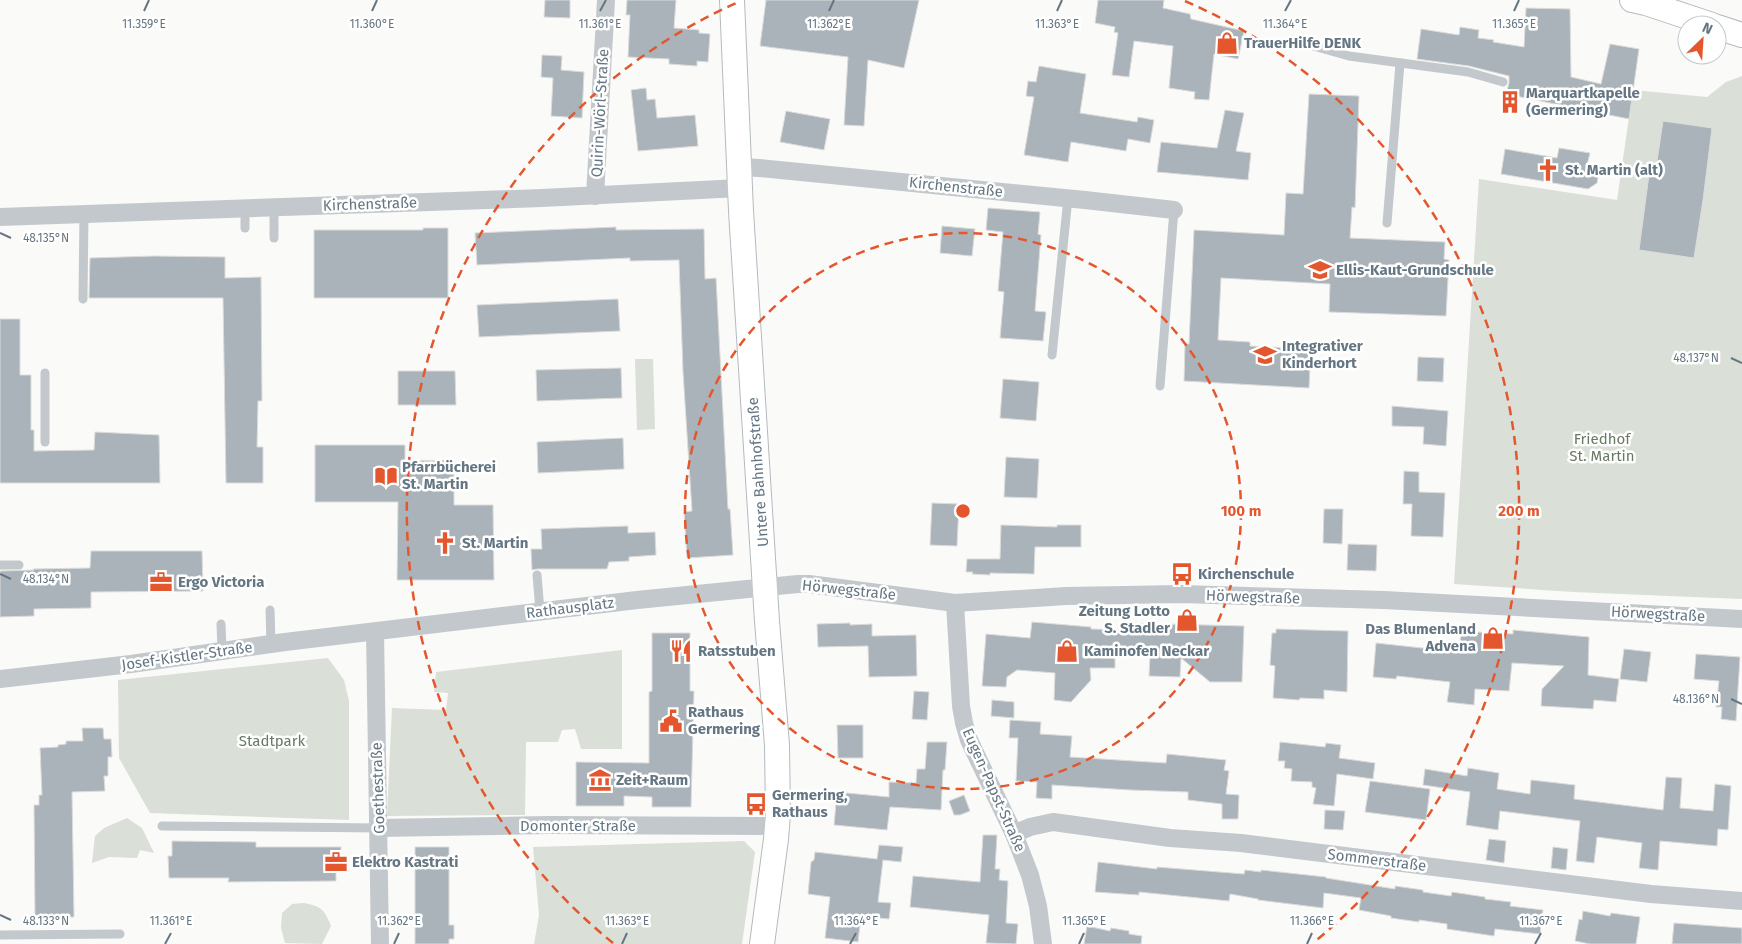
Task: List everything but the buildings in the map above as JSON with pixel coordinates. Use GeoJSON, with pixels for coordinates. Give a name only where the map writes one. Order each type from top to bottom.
{"type":"FeatureCollection","features":[{"type":"Feature","properties":{"kind":"street","name":"Quirin-Wörl-Straße"},"geometry":{"type":"LineString","coordinates":[[596,196],[606,0]]}},
{"type":"Feature","properties":{"kind":"street","name":"Untere Bahnhofstraße"},"geometry":{"type":"LineString","coordinates":[[732,0],[739,178],[777,745],[777,826],[762,944]]}},
{"type":"Feature","properties":{"kind":"street"},"geometry":{"type":"LineString","coordinates":[[1632,0],[1682,15]]}},
{"type":"Feature","properties":{"kind":"street"},"geometry":{"type":"LineString","coordinates":[[1727,30],[1742,35]]}},
{"type":"Feature","properties":{"kind":"street","name":"Kirchenstraße"},"geometry":{"type":"LineString","coordinates":[[0,217],[596,196],[739,178],[759,168],[1174,210]]}},
{"type":"Feature","properties":{"kind":"street","name":"Hörwegstraße"},"geometry":{"type":"LineString","coordinates":[[766,587],[809,584],[955,603],[1066,596],[1181,594],[1384,600],[1742,619]]}},
{"type":"Feature","properties":{"kind":"street","name":"Rathausplatz"},"geometry":{"type":"LineString","coordinates":[[375,632],[766,587]]}},
{"type":"Feature","properties":{"kind":"street","name":"Eugen-Papst-Straße"},"geometry":{"type":"LineString","coordinates":[[955,603],[961,706],[964,723],[969,740],[1014,834],[1030,875],[1044,944]]}},
{"type":"Feature","properties":{"kind":"street","name":"Josef-Kistler-Straße"},"geometry":{"type":"LineString","coordinates":[[0,679],[375,632]]}},
{"type":"Feature","properties":{"kind":"street","name":"Goethestraße"},"geometry":{"type":"LineString","coordinates":[[375,632],[380,944]]}},
{"type":"Feature","properties":{"kind":"street","name":"Domonter Straße"},"geometry":{"type":"LineString","coordinates":[[379,828],[548,820],[777,826]]}},
{"type":"Feature","properties":{"kind":"street","name":"Sommerstraße"},"geometry":{"type":"LineString","coordinates":[[1014,834],[1030,826],[1054,822],[1170,838],[1241,843],[1652,894],[1742,901]]}},
{"type":"Feature","properties":{"kind":"lane"},"geometry":{"type":"LineString","coordinates":[[1292,40],[1348,56],[1468,72],[1503,82]]}},
{"type":"Feature","properties":{"kind":"lane"},"geometry":{"type":"LineString","coordinates":[[1387,224],[1400,63]]}},
{"type":"Feature","properties":{"kind":"lane"},"geometry":{"type":"LineString","coordinates":[[1052,355],[1068,198]]}},
{"type":"Feature","properties":{"kind":"lane"},"geometry":{"type":"LineString","coordinates":[[245,207],[245,228]]}},
{"type":"Feature","properties":{"kind":"lane"},"geometry":{"type":"LineString","coordinates":[[274,207],[274,238]]}},
{"type":"Feature","properties":{"kind":"lane"},"geometry":{"type":"LineString","coordinates":[[1160,386],[1174,210]]}},
{"type":"Feature","properties":{"kind":"lane"},"geometry":{"type":"LineString","coordinates":[[83,299],[84,213]]}},
{"type":"Feature","properties":{"kind":"lane"},"geometry":{"type":"LineString","coordinates":[[45,373],[45,442]]}},
{"type":"Feature","properties":{"kind":"lane"},"geometry":{"type":"LineString","coordinates":[[0,565],[19,565]]}},
{"type":"Feature","properties":{"kind":"lane"},"geometry":{"type":"LineString","coordinates":[[537,575],[540,612]]}},
{"type":"Feature","properties":{"kind":"lane"},"geometry":{"type":"LineString","coordinates":[[270,610],[271,644]]}},
{"type":"Feature","properties":{"kind":"lane"},"geometry":{"type":"LineString","coordinates":[[221,624],[222,651]]}},
{"type":"Feature","properties":{"kind":"lane"},"geometry":{"type":"LineString","coordinates":[[162,826],[379,828]]}},
{"type":"Feature","properties":{"kind":"lane"},"geometry":{"type":"LineString","coordinates":[[0,935],[120,934]]}},
{"type":"Feature","properties":{"kind":"green space","name":"Friedhof St. Martin"},"geometry":{"type":"Polygon","coordinates":[[[1742,76],[1742,599],[1573,592],[1454,584],[1479,179],[1617,200],[1633,90],[1707,97],[1726,82],[1742,76]]]}},
{"type":"Feature","properties":{"kind":"green space"},"geometry":{"type":"Polygon","coordinates":[[[635,359],[653,359],[655,429],[637,430],[635,359]]]}},
{"type":"Feature","properties":{"kind":"green space"},"geometry":{"type":"Polygon","coordinates":[[[622,650],[622,749],[581,749],[575,729],[562,730],[558,742],[526,742],[525,815],[387,816],[392,708],[446,710],[448,693],[434,692],[436,672],[622,650]]]}},
{"type":"Feature","properties":{"kind":"green space","name":"Stadtpark"},"geometry":{"type":"Polygon","coordinates":[[[328,658],[344,680],[349,701],[349,820],[150,813],[119,758],[118,680],[328,658]]]}},
{"type":"Feature","properties":{"kind":"green space"},"geometry":{"type":"Polygon","coordinates":[[[127,818],[142,828],[154,853],[140,850],[137,858],[109,857],[92,863],[95,836],[104,828],[127,818]]]}},
{"type":"Feature","properties":{"kind":"green space"},"geometry":{"type":"Polygon","coordinates":[[[744,841],[755,852],[742,944],[534,944],[539,915],[533,847],[744,841]]]}},
{"type":"Feature","properties":{"kind":"green space"},"geometry":{"type":"Polygon","coordinates":[[[303,903],[318,907],[329,920],[331,926],[322,944],[285,943],[281,928],[282,913],[292,904],[303,903]]]}},
{"type":"Feature","properties":{"kind":"place","name":"TrauerHilfe DENK"},"geometry":{"type":"Point","coordinates":[1227,43]}},
{"type":"Feature","properties":{"kind":"place","name":"Marquartkapelle (Germering)"},"geometry":{"type":"Point","coordinates":[1510,102]}},
{"type":"Feature","properties":{"kind":"place","name":"St. Martin (alt)"},"geometry":{"type":"Point","coordinates":[1548,170]}},
{"type":"Feature","properties":{"kind":"place","name":"Ellis-Kaut-Grundschule"},"geometry":{"type":"Point","coordinates":[1320,270]}},
{"type":"Feature","properties":{"kind":"place","name":"Integrativer Kinderhort"},"geometry":{"type":"Point","coordinates":[1265,355]}},
{"type":"Feature","properties":{"kind":"place","name":"Pfarrbücherei St. Martin"},"geometry":{"type":"Point","coordinates":[386,476]}},
{"type":"Feature","properties":{"kind":"place","name":"St. Martin"},"geometry":{"type":"Point","coordinates":[445,543]}},
{"type":"Feature","properties":{"kind":"place","name":"Kirchenschule"},"geometry":{"type":"Point","coordinates":[1182,574]}},
{"type":"Feature","properties":{"kind":"place","name":"Ergo Victoria"},"geometry":{"type":"Point","coordinates":[161,582]}},
{"type":"Feature","properties":{"kind":"place","name":"Zeitung Lotto S. Stadler"},"geometry":{"type":"Point","coordinates":[1187,620]}},
{"type":"Feature","properties":{"kind":"place","name":"Das Blumenland Advena"},"geometry":{"type":"Point","coordinates":[1493,638]}},
{"type":"Feature","properties":{"kind":"place","name":"Ratsstuben"},"geometry":{"type":"Point","coordinates":[681,651]}},
{"type":"Feature","properties":{"kind":"place","name":"Kaminofen Neckar"},"geometry":{"type":"Point","coordinates":[1067,651]}},
{"type":"Feature","properties":{"kind":"place","name":"Rathaus Germering"},"geometry":{"type":"Point","coordinates":[671,721]}},
{"type":"Feature","properties":{"kind":"place","name":"Zeit+Raum"},"geometry":{"type":"Point","coordinates":[600,780]}},
{"type":"Feature","properties":{"kind":"place","name":"Germering, Rathaus"},"geometry":{"type":"Point","coordinates":[756,804]}},
{"type":"Feature","properties":{"kind":"place","name":"Elektro Kastrati"},"geometry":{"type":"Point","coordinates":[336,862]}}]}
